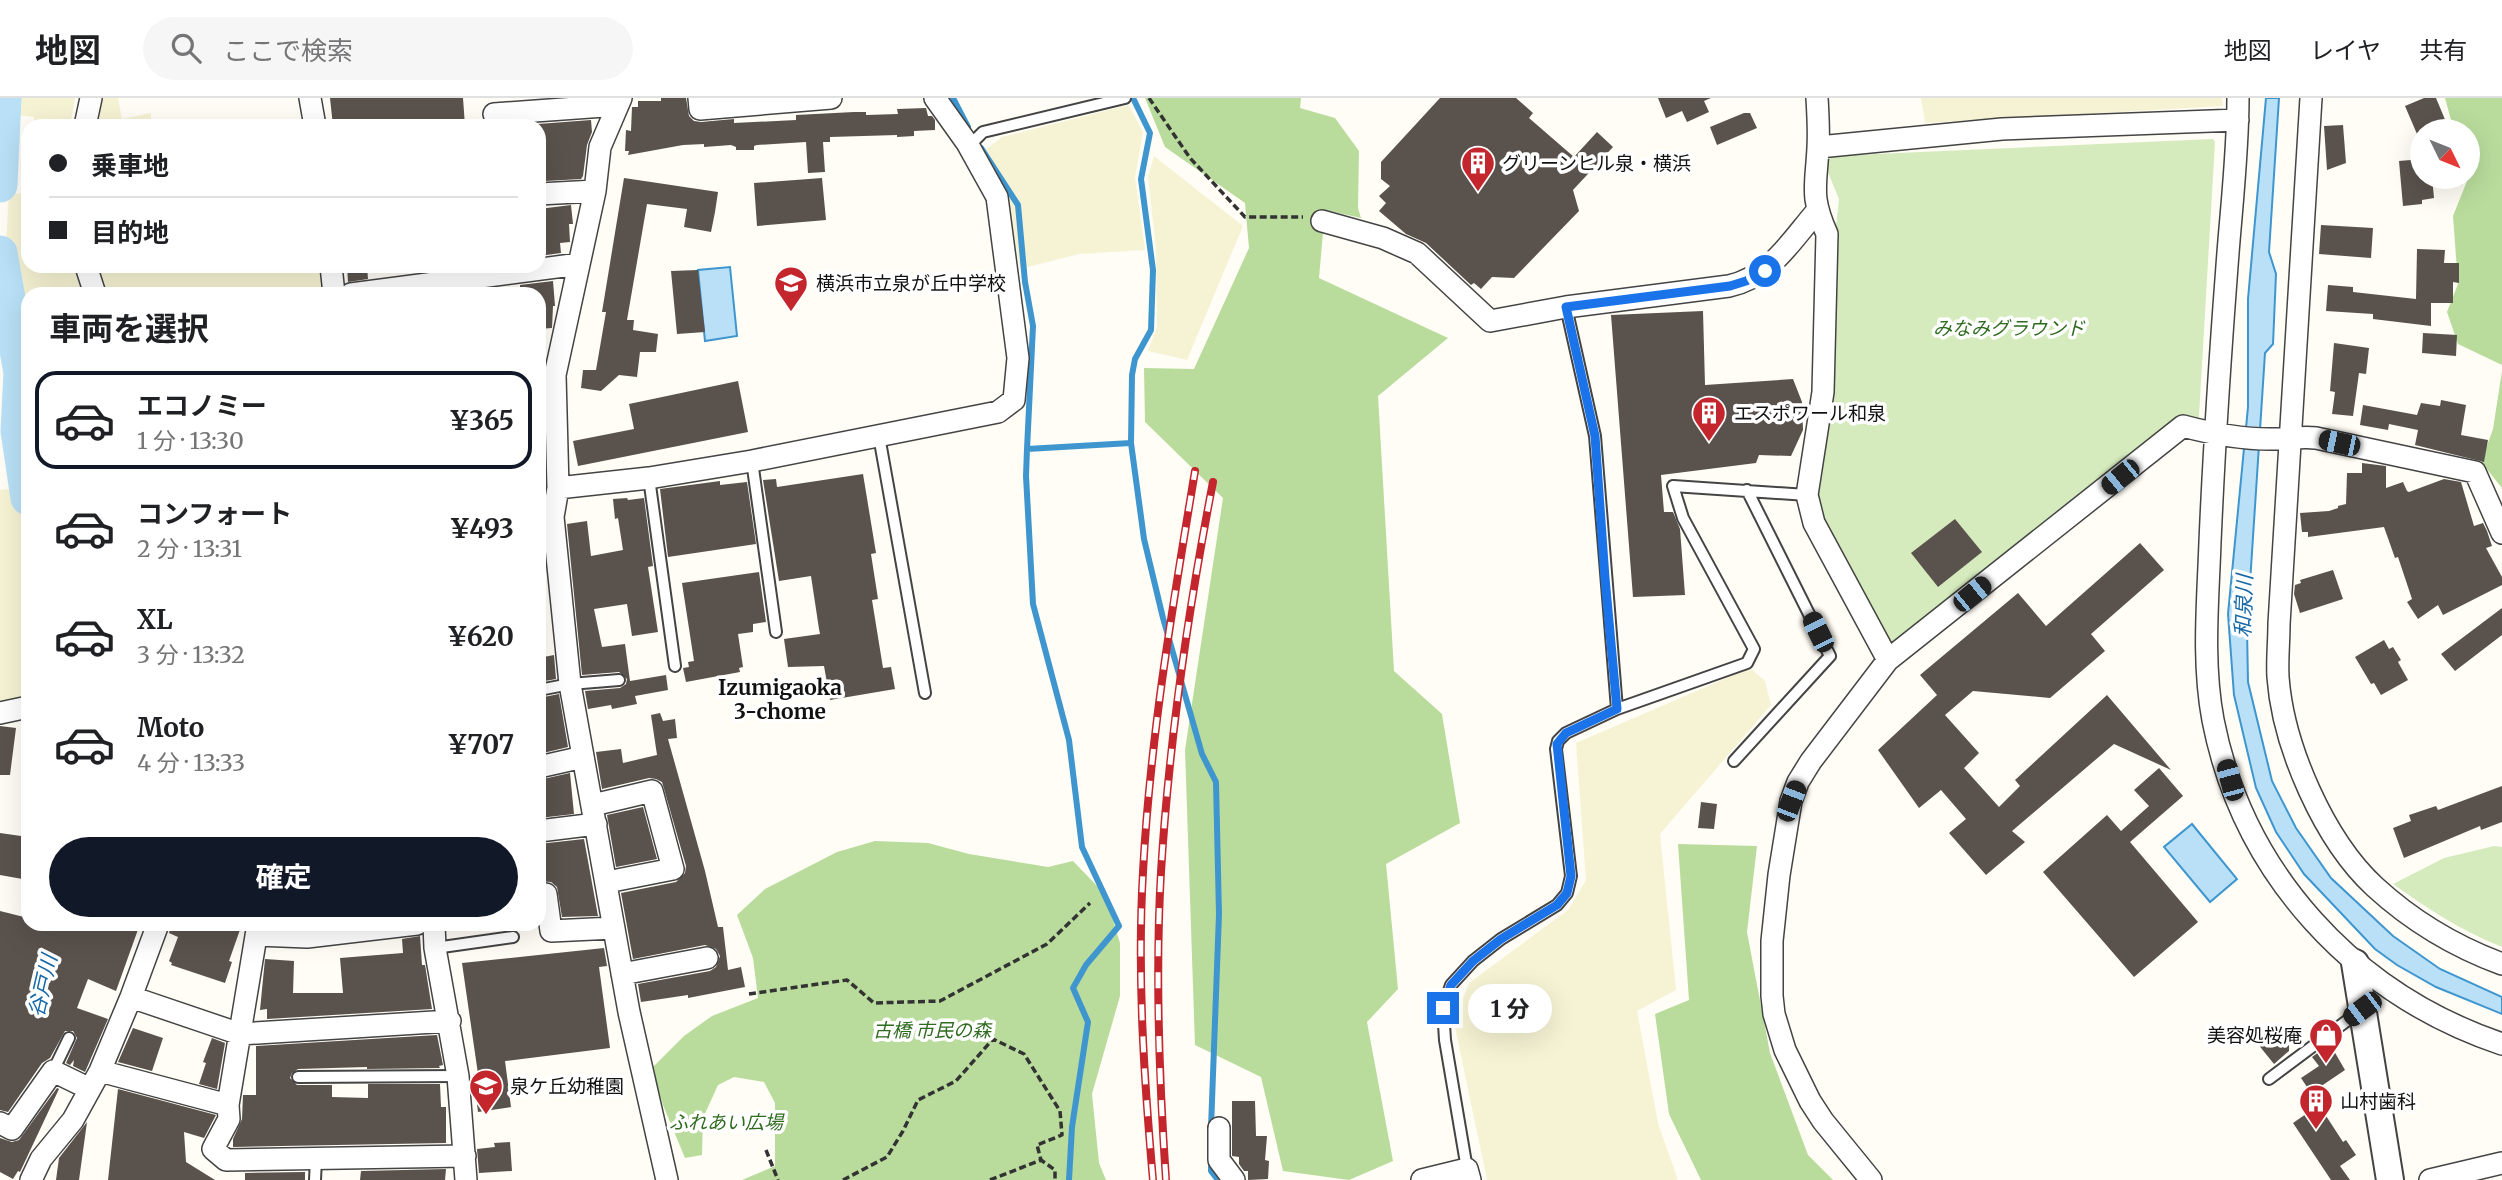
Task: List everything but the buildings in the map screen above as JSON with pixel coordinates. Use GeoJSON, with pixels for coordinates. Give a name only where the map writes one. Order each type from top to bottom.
{"type":"FeatureCollection","features":[{"type":"Feature","properties":{"kind":"street"},"geometry":{"type":"LineString","coordinates":[[86,119],[91,98]]}},
{"type":"Feature","properties":{"kind":"street"},"geometry":{"type":"LineString","coordinates":[[310,98],[314,119]]}},
{"type":"Feature","properties":{"kind":"street"},"geometry":{"type":"LineString","coordinates":[[699,98],[700,109],[831,98]]}},
{"type":"Feature","properties":{"kind":"street"},"geometry":{"type":"LineString","coordinates":[[558,488],[649,478],[752,461],[998,412],[1014,400],[1018,358],[997,197],[935,98]]}},
{"type":"Feature","properties":{"kind":"street"},"geometry":{"type":"LineString","coordinates":[[1817,98],[1819,146],[1814,187],[1817,211],[1827,234],[1823,392],[1807,495],[1814,523],[1888,660]]}},
{"type":"Feature","properties":{"kind":"street"},"geometry":{"type":"LineString","coordinates":[[2238,98],[2222,435],[2206,658],[2213,720],[2244,817],[2265,857],[2301,908],[2355,963],[2416,1006],[2471,1034],[2502,1044]]}},
{"type":"Feature","properties":{"kind":"street"},"geometry":{"type":"LineString","coordinates":[[2311,98],[2284,438],[2278,677],[2288,734],[2305,782],[2324,821],[2374,887],[2427,926],[2460,946],[2502,964]]}},
{"type":"Feature","properties":{"kind":"street"},"geometry":{"type":"LineString","coordinates":[[494,110],[619,102],[600,147],[595,191],[579,264],[547,376],[558,488],[546,519],[570,684],[622,974],[667,1180]]}},
{"type":"Feature","properties":{"kind":"street"},"geometry":{"type":"LineString","coordinates":[[1819,146],[2002,129],[2238,120]]}},
{"type":"Feature","properties":{"kind":"street"},"geometry":{"type":"LineString","coordinates":[[546,194],[595,191]]}},
{"type":"Feature","properties":{"kind":"street"},"geometry":{"type":"LineString","coordinates":[[1322,221],[1383,238],[1417,254],[1490,321],[1566,307],[1730,286],[1746,281],[1758,276],[1770,266],[1817,211]]}},
{"type":"Feature","properties":{"kind":"street"},"geometry":{"type":"LineString","coordinates":[[546,268],[579,264]]}},
{"type":"Feature","properties":{"kind":"street"},"geometry":{"type":"LineString","coordinates":[[404,287],[511,273]]}},
{"type":"Feature","properties":{"kind":"street"},"geometry":{"type":"LineString","coordinates":[[1871,1180],[1823,1121],[1785,1050],[1774,1014],[1772,940],[1789,813],[1798,782],[1888,660],[2183,426],[2222,435],[2316,438],[2475,472],[2502,533]]}},
{"type":"Feature","properties":{"kind":"street"},"geometry":{"type":"LineString","coordinates":[[0,713],[21,708]]}},
{"type":"Feature","properties":{"kind":"street"},"geometry":{"type":"LineString","coordinates":[[546,765],[583,757]]}},
{"type":"Feature","properties":{"kind":"street"},"geometry":{"type":"LineString","coordinates":[[546,829],[595,814],[652,791],[673,869],[607,882]]}},
{"type":"Feature","properties":{"kind":"street"},"geometry":{"type":"LineString","coordinates":[[546,900],[551,931],[614,928]]}},
{"type":"Feature","properties":{"kind":"street"},"geometry":{"type":"LineString","coordinates":[[32,1180],[41,1159],[73,1120],[95,1080],[131,997],[155,931]]}},
{"type":"Feature","properties":{"kind":"street"},"geometry":{"type":"LineString","coordinates":[[257,931],[228,1105],[229,1119],[213,1149],[226,1160],[315,1170],[465,1156]]}},
{"type":"Feature","properties":{"kind":"street"},"geometry":{"type":"LineString","coordinates":[[264,931],[307,937],[358,931]]}},
{"type":"Feature","properties":{"kind":"street"},"geometry":{"type":"LineString","coordinates":[[434,931],[458,1076],[466,1180]]}},
{"type":"Feature","properties":{"kind":"street"},"geometry":{"type":"LineString","coordinates":[[622,974],[706,958]]}},
{"type":"Feature","properties":{"kind":"street"},"geometry":{"type":"LineString","coordinates":[[2355,963],[2390,1180]]}},
{"type":"Feature","properties":{"kind":"street"},"geometry":{"type":"LineString","coordinates":[[131,997],[240,1034],[450,1021]]}},
{"type":"Feature","properties":{"kind":"street"},"geometry":{"type":"LineString","coordinates":[[0,1123],[12,1129],[53,1071],[228,1105]]}},
{"type":"Feature","properties":{"kind":"street"},"geometry":{"type":"LineString","coordinates":[[1219,1128],[1219,1160],[1234,1180]]}},
{"type":"Feature","properties":{"kind":"street"},"geometry":{"type":"LineString","coordinates":[[2430,1180],[2502,1163]]}},
{"type":"Feature","properties":{"kind":"street"},"geometry":{"type":"LineString","coordinates":[[1422,1180],[1468,1174]]}},
{"type":"Feature","properties":{"kind":"lane"},"geometry":{"type":"LineString","coordinates":[[968,147],[983,132],[1125,98]]}},
{"type":"Feature","properties":{"kind":"lane"},"geometry":{"type":"LineString","coordinates":[[1566,307],[1595,436],[1617,709]]}},
{"type":"Feature","properties":{"kind":"lane"},"geometry":{"type":"LineString","coordinates":[[879,436],[925,693]]}},
{"type":"Feature","properties":{"kind":"lane"},"geometry":{"type":"LineString","coordinates":[[752,461],[776,632]]}},
{"type":"Feature","properties":{"kind":"lane"},"geometry":{"type":"LineString","coordinates":[[649,478],[675,666]]}},
{"type":"Feature","properties":{"kind":"lane"},"geometry":{"type":"LineString","coordinates":[[1468,1174],[1445,1040],[1443,1008],[1451,985],[1473,961],[1501,939],[1557,905],[1567,893],[1571,876],[1557,744],[1566,733],[1617,709],[1747,663],[1754,649],[1684,518],[1673,486],[1807,495]]}},
{"type":"Feature","properties":{"kind":"lane"},"geometry":{"type":"LineString","coordinates":[[1734,761],[1830,656],[1747,490]]}},
{"type":"Feature","properties":{"kind":"lane"},"geometry":{"type":"LineString","coordinates":[[546,689],[619,680]]}},
{"type":"Feature","properties":{"kind":"lane"},"geometry":{"type":"LineString","coordinates":[[435,948],[513,937]]}},
{"type":"Feature","properties":{"kind":"lane"},"geometry":{"type":"LineString","coordinates":[[2269,1079],[2362,1009]]}},
{"type":"Feature","properties":{"kind":"lane"},"geometry":{"type":"LineString","coordinates":[[53,1071],[69,1038]]}},
{"type":"Feature","properties":{"kind":"lane"},"geometry":{"type":"LineString","coordinates":[[298,1077],[458,1076]]}},
{"type":"Feature","properties":{"kind":"path"},"geometry":{"type":"LineString","coordinates":[[1149,98],[1190,158],[1245,217],[1297,215]]}},
{"type":"Feature","properties":{"kind":"path"},"geometry":{"type":"LineString","coordinates":[[749,994],[847,980],[874,1003],[940,1001],[1047,944],[1090,903]]}},
{"type":"Feature","properties":{"kind":"path"},"geometry":{"type":"LineString","coordinates":[[843,1180],[887,1157],[918,1100],[956,1081],[993,1039],[1024,1054],[1059,1111],[1062,1135],[1037,1145],[1041,1160],[1055,1170],[1055,1180]]}},
{"type":"Feature","properties":{"kind":"path"},"geometry":{"type":"LineString","coordinates":[[766,1150],[778,1180]]}},
{"type":"Feature","properties":{"kind":"path"},"geometry":{"type":"LineString","coordinates":[[990,1180],[1041,1160]]}},
{"type":"Feature","properties":{"kind":"shaded area"},"geometry":{"type":"Polygon","coordinates":[[[10,98],[75,98],[71,119],[34,119],[9,114],[10,98]]]}},
{"type":"Feature","properties":{"kind":"shaded area"},"geometry":{"type":"Polygon","coordinates":[[[97,98],[118,98],[122,119],[92,119],[97,98]]]}},
{"type":"Feature","properties":{"kind":"shaded area"},"geometry":{"type":"Polygon","coordinates":[[[1921,98],[2222,98],[2223,106],[1925,123],[1921,98]]]}},
{"type":"Feature","properties":{"kind":"shaded area"},"geometry":{"type":"Polygon","coordinates":[[[1129,105],[1143,132],[1135,177],[1145,250],[1079,254],[1020,269],[1004,183],[983,152],[1002,137],[1129,105]]]}},
{"type":"Feature","properties":{"kind":"shaded area"},"geometry":{"type":"Polygon","coordinates":[[[151,113],[151,119],[122,119],[151,113]]]}},
{"type":"Feature","properties":{"kind":"shaded area"},"geometry":{"type":"Polygon","coordinates":[[[1154,156],[1243,226],[1187,360],[1148,351],[1157,327],[1156,248],[1148,177],[1154,156]]]}},
{"type":"Feature","properties":{"kind":"shaded area"},"geometry":{"type":"Polygon","coordinates":[[[21,193],[21,273],[78,273],[80,287],[21,287],[21,319],[14,319],[6,245],[9,194],[21,193]]]}},
{"type":"Feature","properties":{"kind":"shaded area"},"geometry":{"type":"Polygon","coordinates":[[[100,273],[322,273],[324,287],[104,287],[100,273]]]}},
{"type":"Feature","properties":{"kind":"shaded area"},"geometry":{"type":"Polygon","coordinates":[[[21,488],[21,708],[0,713],[0,490],[21,488]]]}},
{"type":"Feature","properties":{"kind":"shaded area"},"geometry":{"type":"Polygon","coordinates":[[[1750,668],[1765,681],[1771,705],[1660,834],[1676,990],[1637,1011],[1658,1123],[1678,1180],[1487,1180],[1454,1022],[1469,983],[1568,910],[1586,880],[1576,743],[1750,668]]]}},
{"type":"Feature","properties":{"kind":"green space"},"geometry":{"type":"Polygon","coordinates":[[[1145,98],[1301,98],[1300,108],[1335,118],[1359,151],[1358,208],[1361,218],[1325,210],[1319,278],[1448,338],[1378,396],[1394,671],[1442,714],[1460,823],[1386,864],[1398,989],[1367,1022],[1393,1161],[1349,1180],[1283,1171],[1261,1077],[1195,1045],[1185,750],[1223,498],[1145,422],[1144,368],[1194,369],[1249,248],[1245,203],[1165,147],[1145,98]]]}},
{"type":"Feature","properties":{"kind":"green space"},"geometry":{"type":"Polygon","coordinates":[[[2445,98],[2502,98],[2502,365],[2458,344],[2447,312],[2458,284],[2453,216],[2464,189],[2480,189],[2480,119],[2451,119],[2445,98]]]}},
{"type":"Feature","properties":{"kind":"green space","name":"みなみグラウンド"},"geometry":{"type":"Polygon","coordinates":[[[2213,139],[2215,142],[2198,419],[2187,416],[1889,649],[1860,606],[1816,503],[1830,283],[1839,199],[1824,163],[1830,156],[2213,139]]]}},
{"type":"Feature","properties":{"kind":"green space"},"geometry":{"type":"Polygon","coordinates":[[[2502,371],[2502,488],[2481,462],[2493,429],[2502,371]]]}},
{"type":"Feature","properties":{"kind":"green space","name":"古橋 市民の森"},"geometry":{"type":"Polygon","coordinates":[[[875,841],[928,843],[969,854],[1048,867],[1073,861],[1099,888],[1107,900],[1120,943],[1120,996],[1092,1094],[1099,1163],[1106,1180],[742,1180],[775,1166],[775,1103],[764,1082],[734,1077],[718,1085],[703,1118],[702,1155],[685,1158],[663,1105],[652,1068],[684,1036],[712,1016],[758,998],[753,958],[737,915],[765,889],[837,852],[875,841]]]}},
{"type":"Feature","properties":{"kind":"green space"},"geometry":{"type":"Polygon","coordinates":[[[1678,844],[1757,846],[1747,932],[1770,1053],[1808,1155],[1833,1180],[1701,1180],[1669,1114],[1655,1014],[1689,1000],[1678,844]]]}},
{"type":"Feature","properties":{"kind":"green space"},"geometry":{"type":"Polygon","coordinates":[[[2494,846],[2502,847],[2502,947],[2446,919],[2393,884],[2444,858],[2494,846]]]}},
{"type":"Feature","properties":{"kind":"water","name":"和泉川"},"geometry":{"type":"Polygon","coordinates":[[[2266,98],[2279,98],[2269,252],[2276,274],[2273,344],[2265,353],[2247,629],[2248,682],[2272,781],[2296,828],[2331,878],[2393,936],[2440,969],[2502,997],[2502,1014],[2436,987],[2375,949],[2304,874],[2276,832],[2256,788],[2234,695],[2228,614],[2248,407],[2248,299],[2266,98]]]}},
{"type":"Feature","properties":{"kind":"water"},"geometry":{"type":"Polygon","coordinates":[[[730,267],[737,336],[705,341],[698,270],[730,267]]]}},
{"type":"Feature","properties":{"kind":"water"},"geometry":{"type":"Polygon","coordinates":[[[2192,824],[2237,879],[2210,902],[2164,847],[2192,824]]]}},
{"type":"Feature","properties":{"kind":"waterway","name":"谷戸川"},"geometry":{"type":"LineString","coordinates":[[0,185],[4,98]]}},
{"type":"Feature","properties":{"kind":"waterway"},"geometry":{"type":"LineString","coordinates":[[953,98],[968,127]]}},
{"type":"Feature","properties":{"kind":"waterway"},"geometry":{"type":"LineString","coordinates":[[1069,1180],[1072,1127],[1088,1022],[1073,988],[1086,965],[1119,926],[1082,847],[1069,740],[1033,604],[1027,449],[1131,443],[1132,375],[1135,359],[1151,330],[1153,270],[1141,179],[1150,133],[1133,98]]}},
{"type":"Feature","properties":{"kind":"waterway"},"geometry":{"type":"LineString","coordinates":[[981,148],[1018,205],[1025,282],[1033,326],[1027,449]]}},
{"type":"Feature","properties":{"kind":"waterway","name":"谷戸川"},"geometry":{"type":"LineString","coordinates":[[0,253],[21,373]]}},
{"type":"Feature","properties":{"kind":"waterway","name":"谷戸川"},"geometry":{"type":"LineString","coordinates":[[21,373],[18,431],[21,451]]}},
{"type":"Feature","properties":{"kind":"waterway"},"geometry":{"type":"LineString","coordinates":[[1131,443],[1144,539],[1163,618],[1202,754],[1216,782],[1219,914],[1211,1128]]}},
{"type":"Feature","properties":{"kind":"waterway"},"geometry":{"type":"LineString","coordinates":[[1211,1160],[1211,1171],[1218,1180]]}},
{"type":"Feature","properties":{"kind":"railway"},"geometry":{"type":"LineString","coordinates":[[1153,1180],[1142,1026],[1143,872],[1157,721],[1195,471]]}},
{"type":"Feature","properties":{"kind":"railway"},"geometry":{"type":"LineString","coordinates":[[1166,1180],[1159,1026],[1161,872],[1181,676],[1213,482]]}},
{"type":"Feature","properties":{"kind":"place","name":"グリーンヒル泉・横浜"},"geometry":{"type":"Point","coordinates":[1478,193]}},
{"type":"Feature","properties":{"kind":"place","name":"横浜市立泉が丘中学校"},"geometry":{"type":"Point","coordinates":[791,313]}},
{"type":"Feature","properties":{"kind":"place","name":"エスポワール和泉"},"geometry":{"type":"Point","coordinates":[1709,443]}},
{"type":"Feature","properties":{"kind":"place","name":"美容処桜庵"},"geometry":{"type":"Point","coordinates":[2326,1065]}},
{"type":"Feature","properties":{"kind":"place","name":"泉ケ丘幼稚園"},"geometry":{"type":"Point","coordinates":[486,1116]}},
{"type":"Feature","properties":{"kind":"place","name":"山村歯科"},"geometry":{"type":"Point","coordinates":[2316,1131]}},
{"type":"Feature","properties":{"kind":"district","name":"Izumigaoka 3-chome"},"geometry":{"type":"Point","coordinates":[780,700]}},
{"type":"Feature","properties":{"kind":"route"},"geometry":{"type":"LineString","coordinates":[[1443,1008],[1451,985],[1473,961],[1501,939],[1557,905],[1567,893],[1571,876],[1557,744],[1566,733],[1617,709],[1595,436],[1566,307],[1730,286],[1765,271]]}},
{"type":"Feature","properties":{"kind":"park label","name":"ふれあい広場"},"geometry":{"type":"Point","coordinates":[726,1122]}}]}
